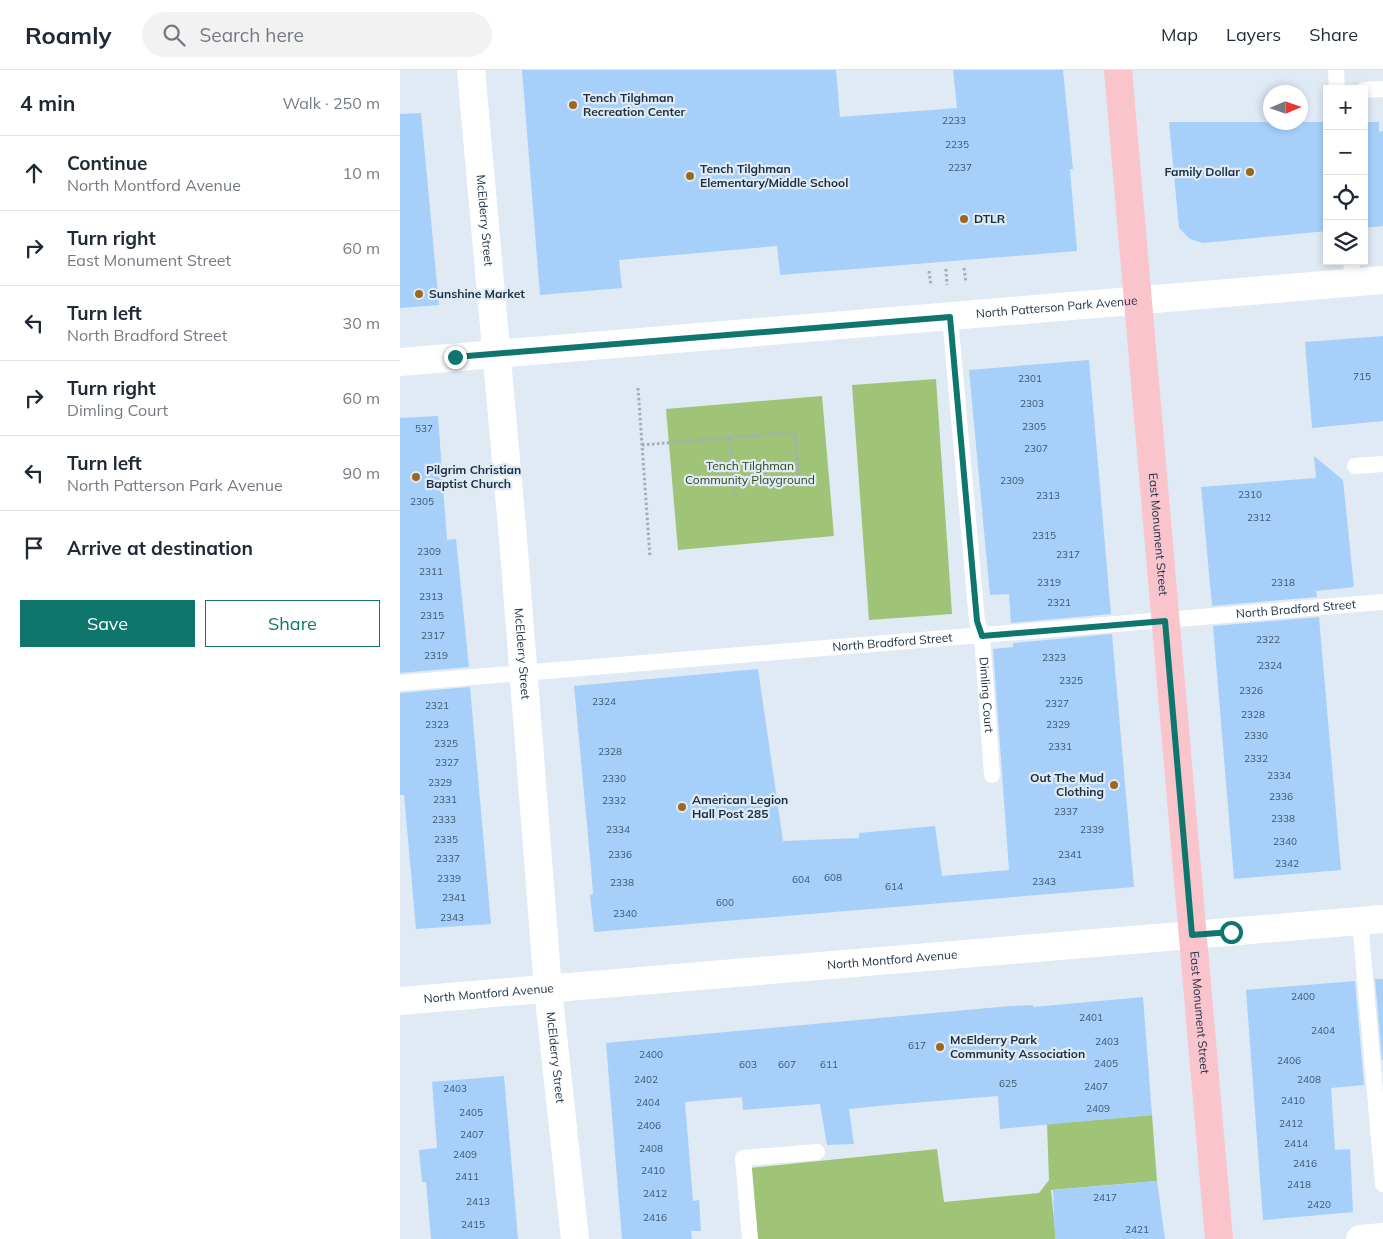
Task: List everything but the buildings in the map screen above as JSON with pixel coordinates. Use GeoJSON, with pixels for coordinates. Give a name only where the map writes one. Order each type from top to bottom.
{"type":"FeatureCollection","features":[{"type":"Feature","properties":{"kind":"main road","name":"East Monument Street"},"geometry":{"type":"LineString","coordinates":[[1118,70],[1219,1239]]}},
{"type":"Feature","properties":{"kind":"street","name":"McElderry Street"},"geometry":{"type":"LineString","coordinates":[[471,70],[523,673],[548,990],[575,1239]]}},
{"type":"Feature","properties":{"kind":"street","name":"North Patterson Park Avenue"},"geometry":{"type":"LineString","coordinates":[[400,362],[1138,301],[1352,272],[1383,280]]}},
{"type":"Feature","properties":{"kind":"street","name":"North Montford Avenue"},"geometry":{"type":"LineString","coordinates":[[400,1001],[1372,920]]}},
{"type":"Feature","properties":{"kind":"street"},"geometry":{"type":"LineString","coordinates":[[1360,1239],[1383,1237]]}},
{"type":"Feature","properties":{"kind":"lane"},"geometry":{"type":"LineString","coordinates":[[1336,70],[1337,85]]}},
{"type":"Feature","properties":{"kind":"lane"},"geometry":{"type":"LineString","coordinates":[[1368,90],[1383,89]]}},
{"type":"Feature","properties":{"kind":"lane","name":"Dimling Court"},"geometry":{"type":"LineString","coordinates":[[950,317],[977,621],[982,636],[992,775]]}},
{"type":"Feature","properties":{"kind":"lane"},"geometry":{"type":"LineString","coordinates":[[1355,466],[1383,464]]}},
{"type":"Feature","properties":{"kind":"lane","name":"North Bradford Street"},"geometry":{"type":"LineString","coordinates":[[400,683],[1383,602]]}},
{"type":"Feature","properties":{"kind":"lane"},"geometry":{"type":"LineString","coordinates":[[1372,920],[1383,1184]]}},
{"type":"Feature","properties":{"kind":"lane"},"geometry":{"type":"LineString","coordinates":[[750,1239],[743,1158],[817,1152]]}},
{"type":"Feature","properties":{"kind":"path"},"geometry":{"type":"LineString","coordinates":[[964,268],[966,286]]}},
{"type":"Feature","properties":{"kind":"path"},"geometry":{"type":"LineString","coordinates":[[946,269],[948,288]]}},
{"type":"Feature","properties":{"kind":"path"},"geometry":{"type":"LineString","coordinates":[[929,271],[931,290]]}},
{"type":"Feature","properties":{"kind":"path"},"geometry":{"type":"LineString","coordinates":[[638,388],[650,557]]}},
{"type":"Feature","properties":{"kind":"path"},"geometry":{"type":"LineString","coordinates":[[642,445],[795,432],[799,479]]}},
{"type":"Feature","properties":{"kind":"path"},"geometry":{"type":"LineString","coordinates":[[730,438],[735,496]]}},
{"type":"Feature","properties":{"kind":"green space"},"geometry":{"type":"Polygon","coordinates":[[[936,379],[952,614],[869,620],[852,385],[936,379]]]}},
{"type":"Feature","properties":{"kind":"green space","name":"Tench Tilghman Community Playground"},"geometry":{"type":"Polygon","coordinates":[[[822,396],[834,536],[678,550],[666,409],[822,396]]]}},
{"type":"Feature","properties":{"kind":"green space"},"geometry":{"type":"Polygon","coordinates":[[[1152,1115],[1157,1181],[1051,1190],[1056,1239],[758,1239],[750,1168],[937,1149],[944,1202],[1039,1193],[1049,1180],[1047,1124],[1152,1115]]]}},
{"type":"Feature","properties":{"kind":"place","name":"Tench Tilghman Recreation Center"},"geometry":{"type":"Point","coordinates":[573,105]}},
{"type":"Feature","properties":{"kind":"place","name":"Family Dollar"},"geometry":{"type":"Point","coordinates":[1250,172]}},
{"type":"Feature","properties":{"kind":"place","name":"Tench Tilghman Elementary/Middle School"},"geometry":{"type":"Point","coordinates":[690,176]}},
{"type":"Feature","properties":{"kind":"place","name":"DTLR"},"geometry":{"type":"Point","coordinates":[964,219]}},
{"type":"Feature","properties":{"kind":"place","name":"Sunshine Market"},"geometry":{"type":"Point","coordinates":[419,294]}},
{"type":"Feature","properties":{"kind":"place","name":"Pilgrim Christian Baptist Church"},"geometry":{"type":"Point","coordinates":[416,477]}},
{"type":"Feature","properties":{"kind":"place","name":"Out The Mud Clothing"},"geometry":{"type":"Point","coordinates":[1114,785]}},
{"type":"Feature","properties":{"kind":"place","name":"American Legion Hall Post 285"},"geometry":{"type":"Point","coordinates":[682,807]}},
{"type":"Feature","properties":{"kind":"place","name":"McElderry Park Community Association"},"geometry":{"type":"Point","coordinates":[940,1047]}},
{"type":"Feature","properties":{"kind":"route"},"geometry":{"type":"LineString","coordinates":[[455,357],[950,317],[977,621],[982,636],[1165,621],[1192,935],[1231,932]]}}]}
